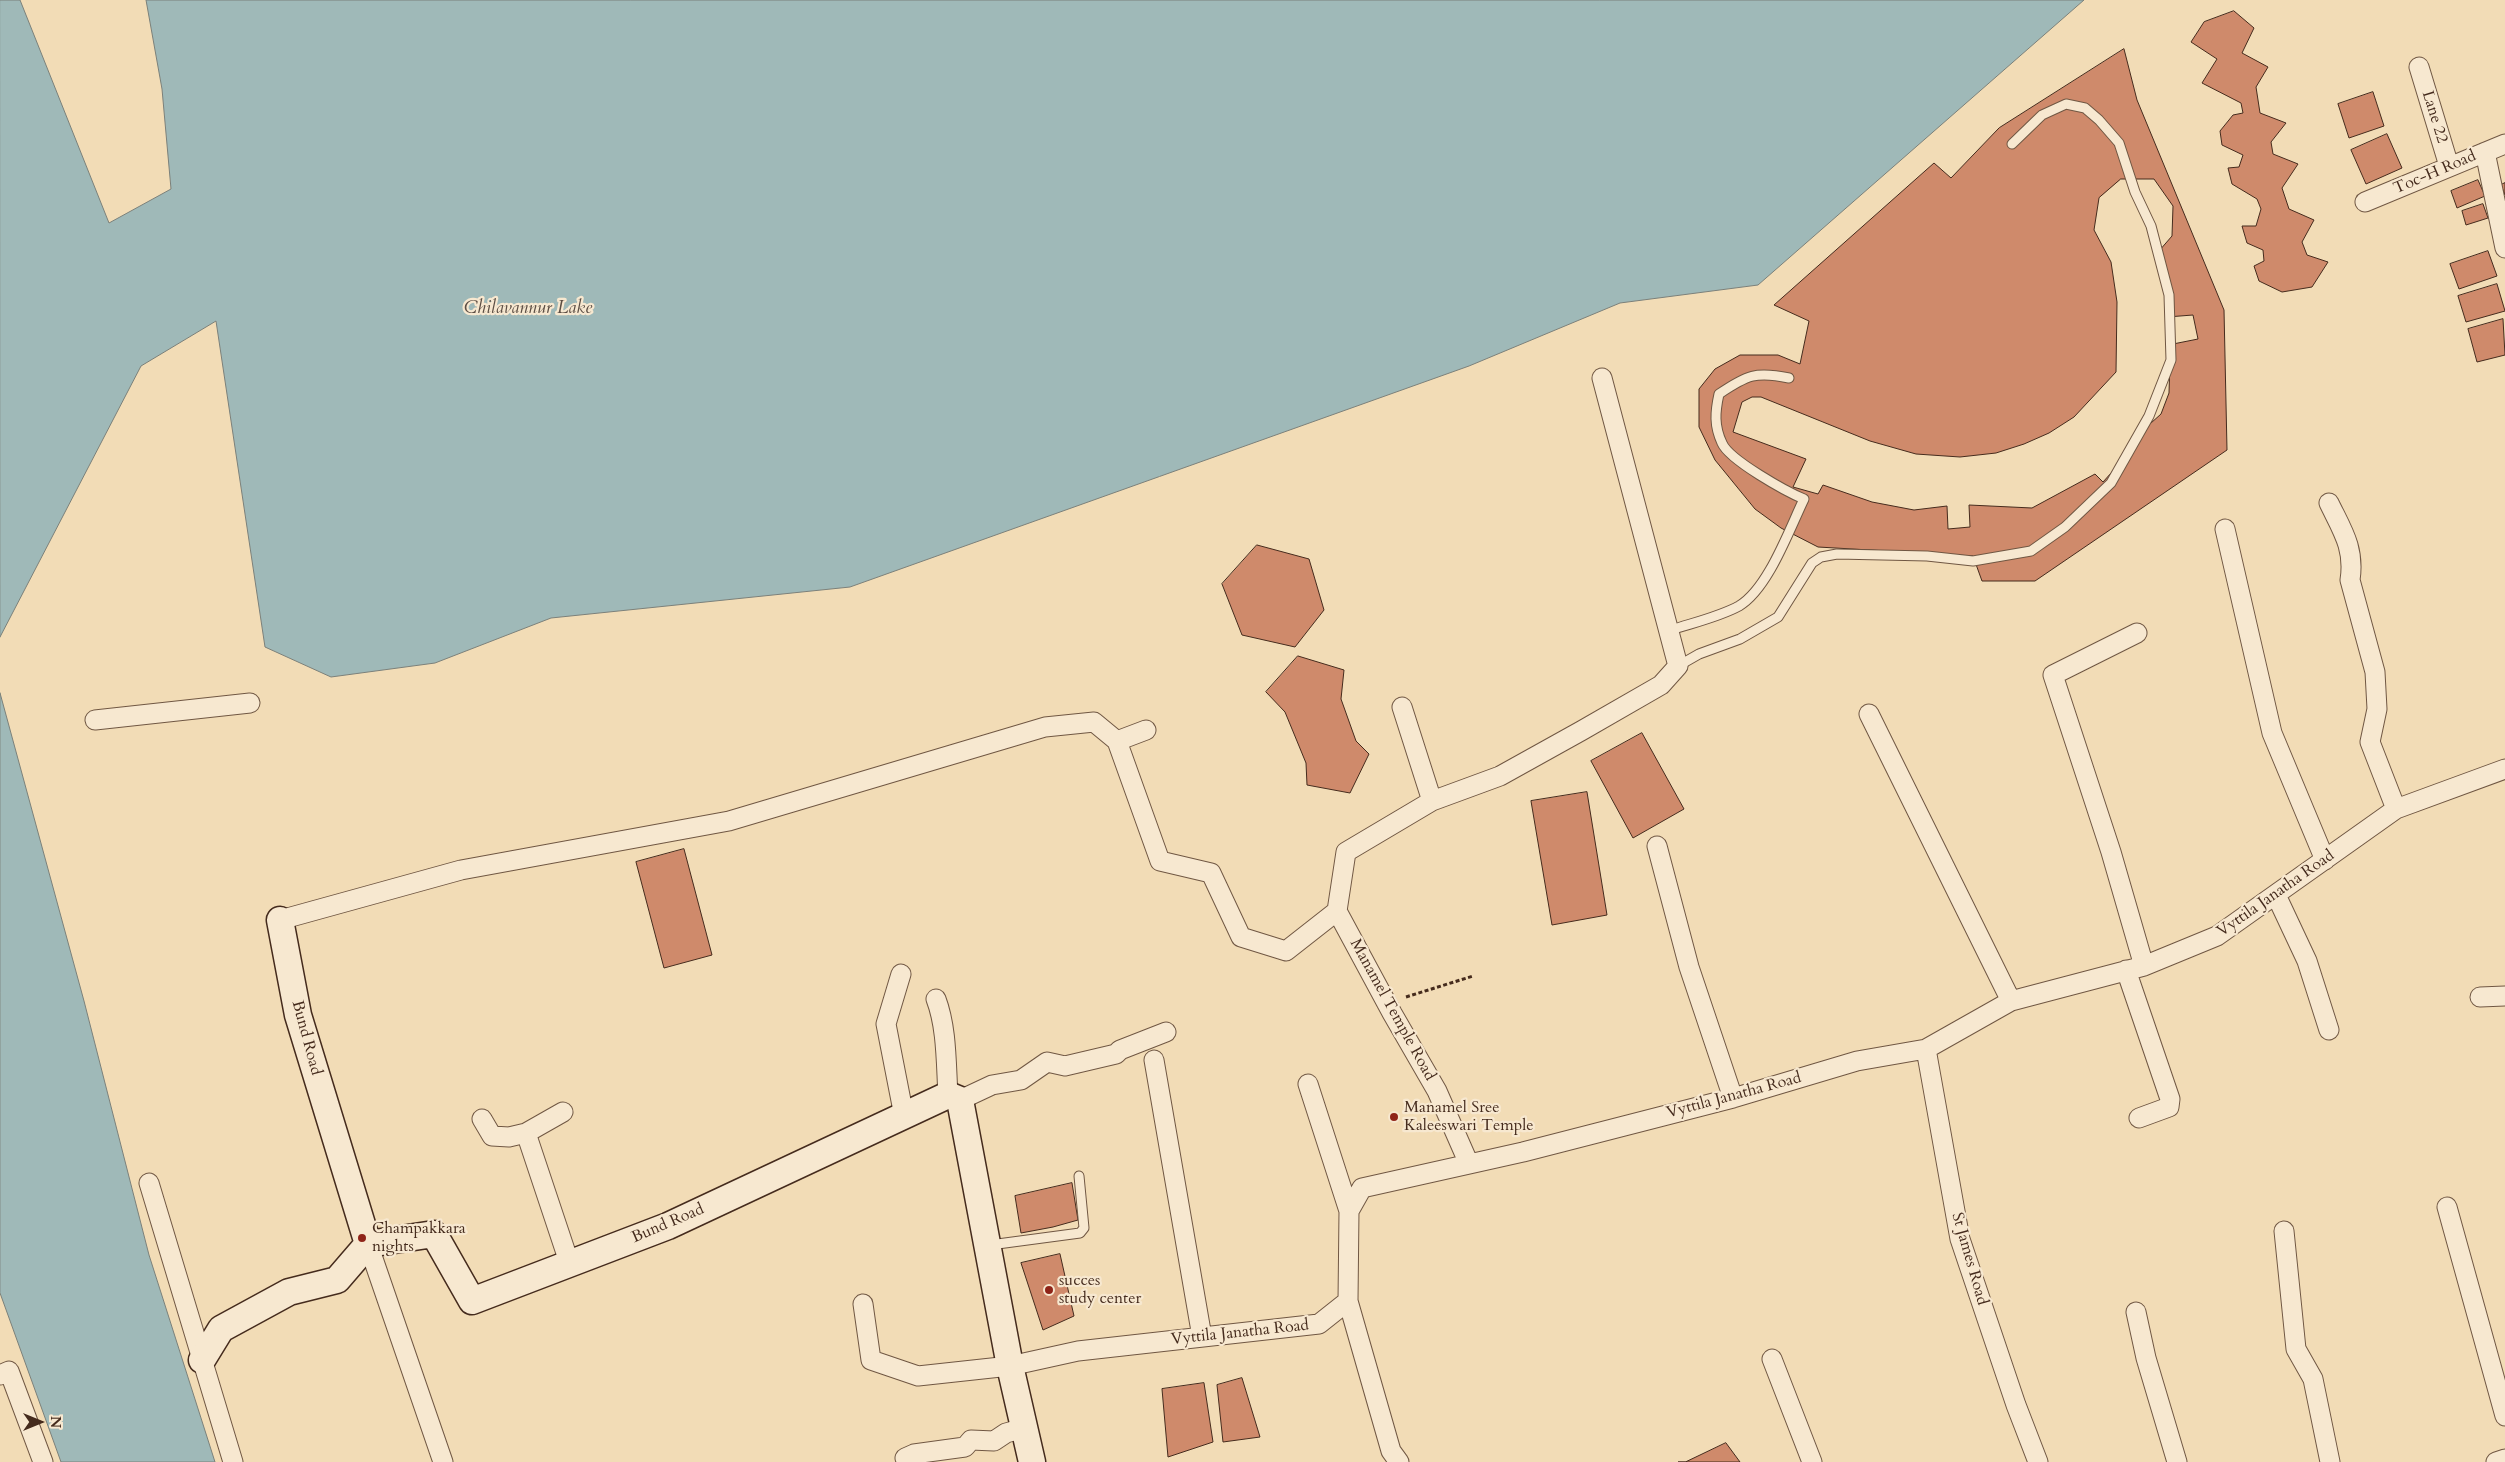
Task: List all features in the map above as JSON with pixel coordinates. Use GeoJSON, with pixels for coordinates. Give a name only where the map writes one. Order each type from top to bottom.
{"type":"FeatureCollection","features":[{"type":"Feature","properties":{"kind":"street","name":"Lane 22"},"geometry":{"type":"LineString","coordinates":[[2419,68],[2449,166]]}},
{"type":"Feature","properties":{"kind":"street","name":"Toc-H Road"},"geometry":{"type":"LineString","coordinates":[[2365,202],[2505,144]]}},
{"type":"Feature","properties":{"kind":"street"},"geometry":{"type":"LineString","coordinates":[[2485,152],[2505,248]]}},
{"type":"Feature","properties":{"kind":"street"},"geometry":{"type":"LineString","coordinates":[[280,920],[461,870],[729,821],[1045,727],[1094,722],[1117,741],[1160,861],[1211,873],[1241,936],[1286,951],[1337,911],[1346,852],[1432,801],[1500,776],[1661,684],[1678,666],[1671,630],[1602,378]]}},
{"type":"Feature","properties":{"kind":"street"},"geometry":{"type":"LineString","coordinates":[[2329,503],[2350,546],[2352,565],[2350,580],[2375,672],[2378,697],[2370,742],[2396,809]]}},
{"type":"Feature","properties":{"kind":"street"},"geometry":{"type":"LineString","coordinates":[[2224,529],[2272,733],[2325,860]]}},
{"type":"Feature","properties":{"kind":"street"},"geometry":{"type":"LineString","coordinates":[[2137,633],[2053,675],[2111,852],[2135,968],[2170,1099],[2169,1106],[2139,1118]]}},
{"type":"Feature","properties":{"kind":"street"},"geometry":{"type":"LineString","coordinates":[[95,720],[250,703]]}},
{"type":"Feature","properties":{"kind":"street"},"geometry":{"type":"LineString","coordinates":[[1402,707],[1432,801]]}},
{"type":"Feature","properties":{"kind":"street"},"geometry":{"type":"LineString","coordinates":[[1869,714],[2011,1001]]}},
{"type":"Feature","properties":{"kind":"street"},"geometry":{"type":"LineString","coordinates":[[1117,741],[1146,730]]}},
{"type":"Feature","properties":{"kind":"street","name":"Vyttila Janatha Road"},"geometry":{"type":"LineString","coordinates":[[863,1304],[871,1360],[918,1376],[1010,1366],[1078,1351],[1319,1324],[1348,1301],[1349,1211],[1362,1188],[1469,1164],[1733,1098],[1857,1061],[1926,1049],[2011,1001],[2135,968],[2218,936],[2396,809],[2505,769]]}},
{"type":"Feature","properties":{"kind":"street"},"geometry":{"type":"LineString","coordinates":[[1657,846],[1689,967],[1733,1098]]}},
{"type":"Feature","properties":{"kind":"street"},"geometry":{"type":"LineString","coordinates":[[2276,895],[2307,961],[2329,1030]]}},
{"type":"Feature","properties":{"kind":"street","name":"Manamel Temple Road"},"geometry":{"type":"LineString","coordinates":[[1337,911],[1386,1003],[1437,1091],[1469,1164]]}},
{"type":"Feature","properties":{"kind":"street","name":"Bund Road"},"geometry":{"type":"LineString","coordinates":[[280,920],[298,1015],[368,1244],[434,1234],[472,1301],[568,1262],[668,1226],[904,1116],[954,1097]]}},
{"type":"Feature","properties":{"kind":"street"},"geometry":{"type":"LineString","coordinates":[[901,974],[886,1024],[904,1116]]}},
{"type":"Feature","properties":{"kind":"street"},"geometry":{"type":"LineString","coordinates":[[2480,997],[2505,996]]}},
{"type":"Feature","properties":{"kind":"street"},"geometry":{"type":"LineString","coordinates":[[936,999],[940,1011],[954,1097],[1032,1462]]}},
{"type":"Feature","properties":{"kind":"street"},"geometry":{"type":"LineString","coordinates":[[954,1097],[992,1085],[1021,1080],[1048,1062],[1065,1066],[1116,1054],[1120,1050],[1166,1032]]}},
{"type":"Feature","properties":{"kind":"street","name":"St James Road"},"geometry":{"type":"LineString","coordinates":[[1926,1049],[1960,1239],[2016,1405],[2038,1462]]}},
{"type":"Feature","properties":{"kind":"street"},"geometry":{"type":"LineString","coordinates":[[1154,1060],[1202,1337]]}},
{"type":"Feature","properties":{"kind":"street"},"geometry":{"type":"LineString","coordinates":[[1308,1084],[1349,1211]]}},
{"type":"Feature","properties":{"kind":"street"},"geometry":{"type":"LineString","coordinates":[[482,1119],[492,1136],[509,1137],[526,1133],[562,1112]]}},
{"type":"Feature","properties":{"kind":"street"},"geometry":{"type":"LineString","coordinates":[[526,1133],[568,1262]]}},
{"type":"Feature","properties":{"kind":"street"},"geometry":{"type":"LineString","coordinates":[[149,1183],[233,1462]]}},
{"type":"Feature","properties":{"kind":"street"},"geometry":{"type":"LineString","coordinates":[[2447,1207],[2505,1416]]}},
{"type":"Feature","properties":{"kind":"street"},"geometry":{"type":"LineString","coordinates":[[2284,1231],[2296,1349],[2313,1379],[2330,1462]]}},
{"type":"Feature","properties":{"kind":"street"},"geometry":{"type":"LineString","coordinates":[[202,1360],[222,1329],[289,1292],[337,1280],[368,1244]]}},
{"type":"Feature","properties":{"kind":"street"},"geometry":{"type":"LineString","coordinates":[[368,1244],[443,1462]]}},
{"type":"Feature","properties":{"kind":"street"},"geometry":{"type":"LineString","coordinates":[[1348,1301],[1392,1451],[1399,1462]]}},
{"type":"Feature","properties":{"kind":"street"},"geometry":{"type":"LineString","coordinates":[[2136,1312],[2146,1358],[2177,1462]]}},
{"type":"Feature","properties":{"kind":"street"},"geometry":{"type":"LineString","coordinates":[[1772,1358],[1812,1462]]}},
{"type":"Feature","properties":{"kind":"street"},"geometry":{"type":"LineString","coordinates":[[0,1375],[9,1372],[43,1462]]}},
{"type":"Feature","properties":{"kind":"street"},"geometry":{"type":"LineString","coordinates":[[906,1458],[914,1454],[966,1447],[971,1440],[994,1441],[1006,1433],[1024,1428]]}},
{"type":"Feature","properties":{"kind":"street"},"geometry":{"type":"LineString","coordinates":[[2496,1462],[2505,1459]]}},
{"type":"Feature","properties":{"kind":"lane"},"geometry":{"type":"LineString","coordinates":[[1678,666],[1699,654],[1740,639],[1778,617],[1812,563],[1821,557],[1837,554],[1927,556],[1973,561],[2031,551],[2065,527],[2111,483],[2149,416],[2171,360],[2169,295],[2151,226],[2136,192],[2119,143],[2099,120],[2085,108],[2066,104],[2042,115],[2012,144]]}},
{"type":"Feature","properties":{"kind":"lane"},"geometry":{"type":"LineString","coordinates":[[1671,630],[1738,607],[1749,598],[1760,586],[1770,570],[1804,499],[1777,486],[1750,468],[1722,445],[1714,416],[1720,394],[1741,379],[1766,373],[1789,378]]}},
{"type":"Feature","properties":{"kind":"lane"},"geometry":{"type":"LineString","coordinates":[[987,1246],[1080,1233],[1084,1228],[1079,1176]]}},
{"type":"Feature","properties":{"kind":"path"},"geometry":{"type":"LineString","coordinates":[[1386,1003],[1473,976]]}},
{"type":"Feature","properties":{"kind":"water","name":"Chilavannur Lake"},"geometry":{"type":"Polygon","coordinates":[[[0,0],[20,0],[109,223],[171,189],[162,89],[146,0],[2084,0],[1758,285],[1620,303],[1469,366],[850,587],[551,618],[435,663],[331,677],[265,647],[216,321],[141,366],[0,637],[0,0]]]}},
{"type":"Feature","properties":{"kind":"water"},"geometry":{"type":"Polygon","coordinates":[[[0,693],[84,1001],[149,1255],[215,1462],[61,1462],[0,1293],[0,693]]]}},
{"type":"Feature","properties":{"kind":"building"},"geometry":{"type":"Polygon","coordinates":[[[2234,11],[2254,28],[2242,53],[2268,67],[2256,87],[2260,113],[2286,123],[2271,142],[2273,154],[2298,164],[2282,188],[2289,209],[2314,220],[2302,242],[2307,255],[2328,262],[2312,287],[2282,292],[2259,281],[2254,266],[2264,261],[2263,250],[2247,243],[2242,226],[2256,226],[2261,209],[2257,199],[2232,184],[2228,168],[2239,167],[2243,155],[2222,145],[2220,131],[2233,115],[2243,113],[2241,103],[2202,83],[2217,59],[2191,42],[2204,22],[2234,11]]]}},
{"type":"Feature","properties":{"kind":"building"},"geometry":{"type":"Polygon","coordinates":[[[2124,49],[2137,100],[2224,310],[2227,450],[2035,581],[1982,581],[1973,556],[1818,547],[1781,528],[1755,509],[1715,460],[1699,427],[1699,389],[1715,369],[1740,355],[1778,355],[1800,364],[1809,321],[1774,305],[1934,163],[1951,178],[1999,128],[2124,49]]]}},
{"type":"Feature","properties":{"kind":"building"},"geometry":{"type":"Polygon","coordinates":[[[2373,92],[2384,126],[2349,138],[2338,104],[2373,92]]]}},
{"type":"Feature","properties":{"kind":"building"},"geometry":{"type":"Polygon","coordinates":[[[2387,134],[2402,168],[2366,184],[2351,150],[2387,134]]]}},
{"type":"Feature","properties":{"kind":"building"},"geometry":{"type":"Polygon","coordinates":[[[2121,179],[2154,179],[2173,206],[2172,236],[2159,251],[2166,292],[2167,317],[2193,315],[2198,339],[2168,345],[2170,360],[2169,393],[2161,414],[2141,432],[2120,463],[2103,482],[2095,474],[2032,508],[1969,505],[1970,527],[1948,529],[1947,506],[1914,510],[1872,502],[1823,485],[1818,494],[1793,487],[1806,459],[1733,432],[1742,402],[1752,397],[1761,397],[1870,441],[1916,454],[1960,457],[1996,453],[2024,444],[2049,433],[2074,417],[2116,372],[2117,302],[2111,262],[2094,230],[2099,198],[2121,179]]]}},
{"type":"Feature","properties":{"kind":"building"},"geometry":{"type":"Polygon","coordinates":[[[2478,180],[2485,196],[2457,208],[2451,191],[2478,180]]]}},
{"type":"Feature","properties":{"kind":"building"},"geometry":{"type":"Polygon","coordinates":[[[2505,183],[2505,195],[2501,185],[2505,183]]]}},
{"type":"Feature","properties":{"kind":"building"},"geometry":{"type":"Polygon","coordinates":[[[2483,204],[2488,218],[2466,225],[2462,211],[2483,204]]]}},
{"type":"Feature","properties":{"kind":"building"},"geometry":{"type":"Polygon","coordinates":[[[2488,251],[2497,276],[2459,289],[2450,264],[2488,251]]]}},
{"type":"Feature","properties":{"kind":"building"},"geometry":{"type":"Polygon","coordinates":[[[2497,284],[2505,311],[2466,322],[2458,296],[2497,284]]]}},
{"type":"Feature","properties":{"kind":"building"},"geometry":{"type":"Polygon","coordinates":[[[2503,319],[2505,355],[2477,362],[2468,329],[2503,319]]]}},
{"type":"Feature","properties":{"kind":"building"},"geometry":{"type":"Polygon","coordinates":[[[1257,545],[1309,559],[1324,610],[1295,647],[1242,635],[1222,584],[1257,545]]]}},
{"type":"Feature","properties":{"kind":"building"},"geometry":{"type":"Polygon","coordinates":[[[1298,656],[1344,670],[1341,699],[1356,741],[1369,754],[1350,793],[1307,785],[1306,763],[1285,712],[1266,692],[1298,656]]]}},
{"type":"Feature","properties":{"kind":"building"},"geometry":{"type":"Polygon","coordinates":[[[1642,733],[1684,809],[1633,838],[1591,761],[1642,733]]]}},
{"type":"Feature","properties":{"kind":"building"},"geometry":{"type":"Polygon","coordinates":[[[1587,792],[1607,915],[1552,925],[1531,801],[1587,792]]]}},
{"type":"Feature","properties":{"kind":"building"},"geometry":{"type":"Polygon","coordinates":[[[684,849],[712,955],[664,968],[636,862],[684,849]]]}},
{"type":"Feature","properties":{"kind":"building"},"geometry":{"type":"Polygon","coordinates":[[[1072,1183],[1078,1220],[1021,1233],[1015,1196],[1072,1183]]]}},
{"type":"Feature","properties":{"kind":"building","name":"succes study center"},"geometry":{"type":"Polygon","coordinates":[[[1060,1254],[1074,1316],[1043,1330],[1021,1263],[1060,1254]]]}},
{"type":"Feature","properties":{"kind":"building"},"geometry":{"type":"Polygon","coordinates":[[[1242,1378],[1260,1437],[1223,1442],[1217,1385],[1242,1378]]]}},
{"type":"Feature","properties":{"kind":"building"},"geometry":{"type":"Polygon","coordinates":[[[1204,1383],[1213,1442],[1168,1457],[1162,1389],[1204,1383]]]}},
{"type":"Feature","properties":{"kind":"building"},"geometry":{"type":"Polygon","coordinates":[[[1726,1443],[1740,1462],[1685,1462],[1726,1443]]]}},
{"type":"Feature","properties":{"kind":"place","name":"Manamel Sree Kaleeswari Temple"},"geometry":{"type":"Point","coordinates":[1394,1117]}},
{"type":"Feature","properties":{"kind":"place","name":"Champakkara nights"},"geometry":{"type":"Point","coordinates":[362,1238]}},
{"type":"Feature","properties":{"kind":"place","name":"succes study center"},"geometry":{"type":"Point","coordinates":[1049,1290]}}]}
